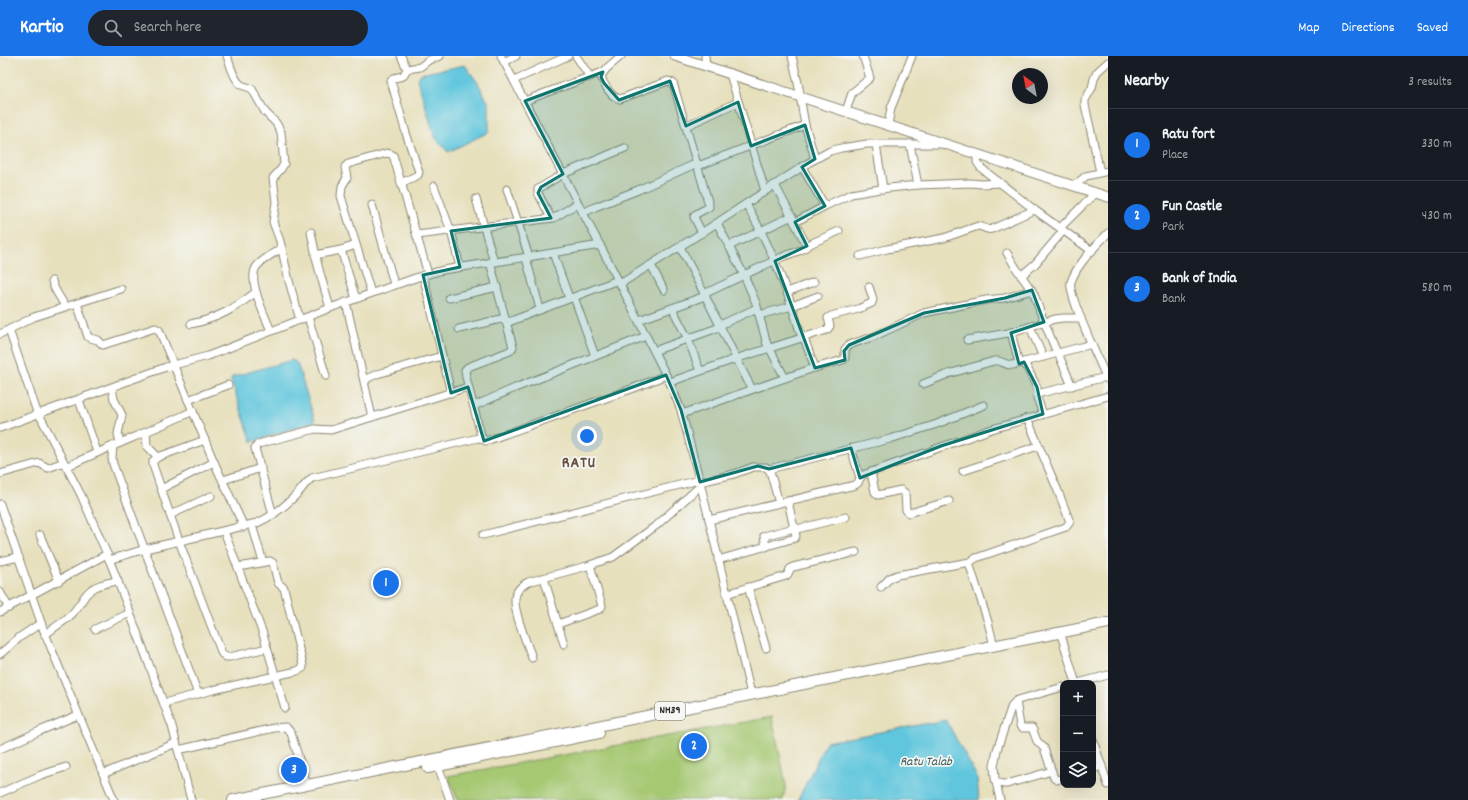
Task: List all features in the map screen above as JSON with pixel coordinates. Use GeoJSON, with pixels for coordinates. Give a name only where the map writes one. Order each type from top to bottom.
{"type":"FeatureCollection","features":[{"type":"Feature","properties":{"kind":"highway","name":"NH39"},"geometry":{"type":"LineString","coordinates":[[233,800],[1108,622]]}},
{"type":"Feature","properties":{"kind":"highway","name":"NH39"},"geometry":{"type":"LineString","coordinates":[[265,800],[438,766],[806,689],[950,662],[1108,629]]}},
{"type":"Feature","properties":{"kind":"main road"},"geometry":{"type":"LineString","coordinates":[[675,56],[846,111],[941,144],[977,154],[1108,197]]}},
{"type":"Feature","properties":{"kind":"street"},"geometry":{"type":"LineString","coordinates":[[227,56],[238,82],[252,90],[265,112],[276,123],[281,132],[284,164],[282,169],[274,176],[273,180],[276,202],[273,222],[282,248],[289,281],[300,320]]}},
{"type":"Feature","properties":{"kind":"street"},"geometry":{"type":"LineString","coordinates":[[401,56],[407,69]]}},
{"type":"Feature","properties":{"kind":"street"},"geometry":{"type":"LineString","coordinates":[[401,183],[416,177],[419,173],[391,80],[403,75],[407,69],[420,67],[429,60],[440,56]]}},
{"type":"Feature","properties":{"kind":"street"},"geometry":{"type":"LineString","coordinates":[[516,56],[503,59],[639,320],[670,382],[682,414],[751,694]]}},
{"type":"Feature","properties":{"kind":"street"},"geometry":{"type":"LineString","coordinates":[[514,80],[568,56]]}},
{"type":"Feature","properties":{"kind":"street"},"geometry":{"type":"LineString","coordinates":[[576,56],[590,77]]}},
{"type":"Feature","properties":{"kind":"street"},"geometry":{"type":"LineString","coordinates":[[525,101],[603,72],[621,56]]}},
{"type":"Feature","properties":{"kind":"street"},"geometry":{"type":"LineString","coordinates":[[705,56],[706,66]]}},
{"type":"Feature","properties":{"kind":"street"},"geometry":{"type":"LineString","coordinates":[[792,56],[805,125],[815,159]]}},
{"type":"Feature","properties":{"kind":"street"},"geometry":{"type":"LineString","coordinates":[[846,111],[852,93],[870,78],[863,56]]}},
{"type":"Feature","properties":{"kind":"street"},"geometry":{"type":"LineString","coordinates":[[888,125],[891,108],[912,56]]}},
{"type":"Feature","properties":{"kind":"street"},"geometry":{"type":"LineString","coordinates":[[1074,186],[1086,176],[1104,171],[1085,105],[1085,100],[1092,88],[1097,72],[1108,62]]}},
{"type":"Feature","properties":{"kind":"street"},"geometry":{"type":"LineString","coordinates":[[603,72],[602,78],[604,83],[613,96],[620,99],[670,81],[673,83],[709,205],[709,207],[694,215],[694,218],[702,233]]}},
{"type":"Feature","properties":{"kind":"street"},"geometry":{"type":"LineString","coordinates":[[730,74],[765,191]]}},
{"type":"Feature","properties":{"kind":"street"},"geometry":{"type":"LineString","coordinates":[[686,126],[738,102]]}},
{"type":"Feature","properties":{"kind":"street"},"geometry":{"type":"LineString","coordinates":[[584,213],[698,164],[751,146],[805,125]]}},
{"type":"Feature","properties":{"kind":"street"},"geometry":{"type":"LineString","coordinates":[[459,329],[506,320],[619,282],[680,247],[815,159],[841,148],[876,144],[941,144]]}},
{"type":"Feature","properties":{"kind":"street"},"geometry":{"type":"LineString","coordinates":[[876,144],[883,189]]}},
{"type":"Feature","properties":{"kind":"street"},"geometry":{"type":"LineString","coordinates":[[910,144],[918,184]]}},
{"type":"Feature","properties":{"kind":"street"},"geometry":{"type":"LineString","coordinates":[[551,218],[538,190],[541,187],[563,174],[625,148]]}},
{"type":"Feature","properties":{"kind":"street"},"geometry":{"type":"LineString","coordinates":[[371,293],[341,196],[342,186],[347,178],[346,166],[390,153],[394,157],[417,235],[451,393]]}},
{"type":"Feature","properties":{"kind":"street"},"geometry":{"type":"LineString","coordinates":[[977,154],[976,159],[979,165],[1000,183],[1034,210],[1092,251]]}},
{"type":"Feature","properties":{"kind":"street"},"geometry":{"type":"LineString","coordinates":[[802,167],[825,206]]}},
{"type":"Feature","properties":{"kind":"street"},"geometry":{"type":"LineString","coordinates":[[729,246],[851,194],[918,184],[1000,183]]}},
{"type":"Feature","properties":{"kind":"street"},"geometry":{"type":"LineString","coordinates":[[776,184],[806,246]]}},
{"type":"Feature","properties":{"kind":"street"},"geometry":{"type":"LineString","coordinates":[[434,186],[451,231],[460,267]]}},
{"type":"Feature","properties":{"kind":"street"},"geometry":{"type":"LineString","coordinates":[[507,189],[518,222],[540,309]]}},
{"type":"Feature","properties":{"kind":"street"},"geometry":{"type":"LineString","coordinates":[[1021,276],[1035,264],[1062,230],[1095,193]]}},
{"type":"Feature","properties":{"kind":"street"},"geometry":{"type":"LineString","coordinates":[[476,199],[513,349],[466,368],[464,372],[482,438]]}},
{"type":"Feature","properties":{"kind":"street"},"geometry":{"type":"LineString","coordinates":[[417,235],[551,218],[559,216],[578,204]]}},
{"type":"Feature","properties":{"kind":"street"},"geometry":{"type":"LineString","coordinates":[[746,204],[762,231],[775,261],[815,368]]}},
{"type":"Feature","properties":{"kind":"street"},"geometry":{"type":"LineString","coordinates":[[372,205],[394,284]]}},
{"type":"Feature","properties":{"kind":"street"},"geometry":{"type":"LineString","coordinates":[[860,256],[887,248],[944,238],[978,226],[982,226],[988,230],[992,229],[1034,210]]}},
{"type":"Feature","properties":{"kind":"street"},"geometry":{"type":"LineString","coordinates":[[717,223],[744,275],[758,312],[769,348],[785,378]]}},
{"type":"Feature","properties":{"kind":"street"},"geometry":{"type":"LineString","coordinates":[[639,320],[705,295],[838,231]]}},
{"type":"Feature","properties":{"kind":"street"},"geometry":{"type":"LineString","coordinates":[[311,232],[315,254],[330,308]]}},
{"type":"Feature","properties":{"kind":"street"},"geometry":{"type":"LineString","coordinates":[[1037,394],[1107,379],[1074,303],[1070,286],[1075,274],[1108,233]]}},
{"type":"Feature","properties":{"kind":"street"},"geometry":{"type":"LineString","coordinates":[[315,254],[341,250],[356,245]]}},
{"type":"Feature","properties":{"kind":"street"},"geometry":{"type":"LineString","coordinates":[[0,428],[174,365],[208,356],[394,284],[443,270],[600,245]]}},
{"type":"Feature","properties":{"kind":"street"},"geometry":{"type":"LineString","coordinates":[[680,247],[752,389]]}},
{"type":"Feature","properties":{"kind":"street"},"geometry":{"type":"LineString","coordinates":[[271,331],[256,292],[253,276],[256,267],[282,248]]}},
{"type":"Feature","properties":{"kind":"street"},"geometry":{"type":"LineString","coordinates":[[341,250],[356,298]]}},
{"type":"Feature","properties":{"kind":"street"},"geometry":{"type":"LineString","coordinates":[[553,253],[595,356]]}},
{"type":"Feature","properties":{"kind":"street"},"geometry":{"type":"LineString","coordinates":[[1008,253],[1021,276],[1032,290],[1044,322],[1072,386]]}},
{"type":"Feature","properties":{"kind":"street"},"geometry":{"type":"LineString","coordinates":[[651,265],[664,290]]}},
{"type":"Feature","properties":{"kind":"street"},"geometry":{"type":"LineString","coordinates":[[52,280],[55,290],[62,299],[65,307]]}},
{"type":"Feature","properties":{"kind":"street"},"geometry":{"type":"LineString","coordinates":[[787,292],[814,282]]}},
{"type":"Feature","properties":{"kind":"street"},"geometry":{"type":"LineString","coordinates":[[449,298],[497,287]]}},
{"type":"Feature","properties":{"kind":"street"},"geometry":{"type":"LineString","coordinates":[[670,382],[735,358],[829,329],[830,326],[828,318],[831,316],[858,309],[872,303],[873,299],[869,287]]}},
{"type":"Feature","properties":{"kind":"street"},"geometry":{"type":"LineString","coordinates":[[0,334],[34,317],[121,289]]}},
{"type":"Feature","properties":{"kind":"street"},"geometry":{"type":"LineString","coordinates":[[682,414],[752,389],[843,360],[845,358],[845,349],[849,345],[875,336],[924,313],[986,300],[1005,298],[1032,290]]}},
{"type":"Feature","properties":{"kind":"street"},"geometry":{"type":"LineString","coordinates":[[191,324],[209,320],[223,314],[256,292]]}},
{"type":"Feature","properties":{"kind":"street"},"geometry":{"type":"LineString","coordinates":[[654,351],[758,312],[792,306],[818,296]]}},
{"type":"Feature","properties":{"kind":"street"},"geometry":{"type":"LineString","coordinates":[[346,302],[372,417]]}},
{"type":"Feature","properties":{"kind":"street"},"geometry":{"type":"LineString","coordinates":[[77,303],[89,338],[96,339],[103,345],[156,328],[158,330],[214,462],[244,527]]}},
{"type":"Feature","properties":{"kind":"street"},"geometry":{"type":"LineString","coordinates":[[672,308],[688,339],[700,371]]}},
{"type":"Feature","properties":{"kind":"street"},"geometry":{"type":"LineString","coordinates":[[308,317],[326,376]]}},
{"type":"Feature","properties":{"kind":"street"},"geometry":{"type":"LineString","coordinates":[[967,340],[1011,332],[1063,318],[1081,318]]}},
{"type":"Feature","properties":{"kind":"street"},"geometry":{"type":"LineString","coordinates":[[1030,327],[1043,357]]}},
{"type":"Feature","properties":{"kind":"street"},"geometry":{"type":"LineString","coordinates":[[9,330],[38,415],[80,495],[118,581],[164,703],[191,800]]}},
{"type":"Feature","properties":{"kind":"street"},"geometry":{"type":"LineString","coordinates":[[1011,332],[1021,363],[1037,387],[1037,394],[1043,414]]}},
{"type":"Feature","properties":{"kind":"street"},"geometry":{"type":"LineString","coordinates":[[474,406],[515,388],[646,336]]}},
{"type":"Feature","properties":{"kind":"street"},"geometry":{"type":"LineString","coordinates":[[923,384],[948,374],[994,361],[999,360],[1008,366],[1092,344]]}},
{"type":"Feature","properties":{"kind":"street"},"geometry":{"type":"LineString","coordinates":[[365,382],[368,378],[376,374],[442,356]]}},
{"type":"Feature","properties":{"kind":"street"},"geometry":{"type":"LineString","coordinates":[[0,612],[59,580],[108,557],[244,527],[266,520],[294,498],[312,478],[478,438],[482,438],[484,441],[489,440],[666,375]]}},
{"type":"Feature","properties":{"kind":"street"},"geometry":{"type":"LineString","coordinates":[[188,400],[228,385]]}},
{"type":"Feature","properties":{"kind":"street"},"geometry":{"type":"LineString","coordinates":[[274,515],[255,448],[258,444],[315,429],[331,430],[468,387]]}},
{"type":"Feature","properties":{"kind":"street"},"geometry":{"type":"LineString","coordinates":[[112,388],[114,399],[122,415],[117,444],[112,458],[113,464],[198,694]]}},
{"type":"Feature","properties":{"kind":"street"},"geometry":{"type":"LineString","coordinates":[[709,520],[855,485],[859,482],[863,475],[941,446],[1027,418],[1108,396]]}},
{"type":"Feature","properties":{"kind":"street"},"geometry":{"type":"LineString","coordinates":[[79,400],[97,452]]}},
{"type":"Feature","properties":{"kind":"street"},"geometry":{"type":"LineString","coordinates":[[768,469],[890,439],[937,424],[984,405]]}},
{"type":"Feature","properties":{"kind":"street"},"geometry":{"type":"LineString","coordinates":[[0,474],[39,463],[48,468],[65,464],[146,433],[193,411]]}},
{"type":"Feature","properties":{"kind":"street"},"geometry":{"type":"LineString","coordinates":[[881,587],[890,578],[897,575],[970,562],[976,558],[1066,527],[1070,524],[1070,520],[1027,418]]}},
{"type":"Feature","properties":{"kind":"street"},"geometry":{"type":"LineString","coordinates":[[146,433],[147,446],[158,457]]}},
{"type":"Feature","properties":{"kind":"street"},"geometry":{"type":"LineString","coordinates":[[205,440],[158,457],[153,461],[153,464],[178,541],[222,654],[226,657],[230,657],[267,648]]}},
{"type":"Feature","properties":{"kind":"street"},"geometry":{"type":"LineString","coordinates":[[963,471],[1038,446]]}},
{"type":"Feature","properties":{"kind":"street"},"geometry":{"type":"LineString","coordinates":[[851,448],[860,478]]}},
{"type":"Feature","properties":{"kind":"street"},"geometry":{"type":"LineString","coordinates":[[161,489],[214,462]]}},
{"type":"Feature","properties":{"kind":"street"},"geometry":{"type":"LineString","coordinates":[[483,535],[700,483],[758,466],[766,467],[770,471],[779,503]]}},
{"type":"Feature","properties":{"kind":"street"},"geometry":{"type":"LineString","coordinates":[[223,480],[261,468]]}},
{"type":"Feature","properties":{"kind":"street"},"geometry":{"type":"LineString","coordinates":[[871,472],[875,492],[878,495],[901,490],[905,493],[906,510],[908,513],[949,501]]}},
{"type":"Feature","properties":{"kind":"street"},"geometry":{"type":"LineString","coordinates":[[532,658],[517,616],[515,599],[522,586],[528,582],[590,565],[613,557],[622,552],[657,525],[700,483]]}},
{"type":"Feature","properties":{"kind":"street"},"geometry":{"type":"LineString","coordinates":[[170,515],[211,496]]}},
{"type":"Feature","properties":{"kind":"street"},"geometry":{"type":"LineString","coordinates":[[718,560],[795,538],[796,536],[788,501]]}},
{"type":"Feature","properties":{"kind":"street"},"geometry":{"type":"LineString","coordinates":[[0,504],[45,635],[114,800]]}},
{"type":"Feature","properties":{"kind":"street"},"geometry":{"type":"LineString","coordinates":[[766,547],[763,538],[764,536],[794,527],[800,528],[846,518]]}},
{"type":"Feature","properties":{"kind":"street"},"geometry":{"type":"LineString","coordinates":[[252,525],[263,562]]}},
{"type":"Feature","properties":{"kind":"street"},"geometry":{"type":"LineString","coordinates":[[224,531],[239,567],[267,648],[285,708]]}},
{"type":"Feature","properties":{"kind":"street"},"geometry":{"type":"LineString","coordinates":[[40,535],[59,580]]}},
{"type":"Feature","properties":{"kind":"street"},"geometry":{"type":"LineString","coordinates":[[726,594],[786,576],[792,567],[856,552]]}},
{"type":"Feature","properties":{"kind":"street"},"geometry":{"type":"LineString","coordinates":[[0,561],[19,556]]}},
{"type":"Feature","properties":{"kind":"street"},"geometry":{"type":"LineString","coordinates":[[164,703],[301,670],[303,665],[284,588],[278,583],[273,563],[270,561],[239,567]]}},
{"type":"Feature","properties":{"kind":"street"},"geometry":{"type":"LineString","coordinates":[[970,562],[994,646]]}},
{"type":"Feature","properties":{"kind":"street"},"geometry":{"type":"LineString","coordinates":[[558,624],[600,609],[602,606],[590,565]]}},
{"type":"Feature","properties":{"kind":"street"},"geometry":{"type":"LineString","coordinates":[[544,578],[564,644]]}},
{"type":"Feature","properties":{"kind":"street"},"geometry":{"type":"LineString","coordinates":[[45,635],[73,613],[85,595],[94,587],[118,581]]}},
{"type":"Feature","properties":{"kind":"street"},"geometry":{"type":"LineString","coordinates":[[748,587],[766,648]]}},
{"type":"Feature","properties":{"kind":"street"},"geometry":{"type":"LineString","coordinates":[[0,592],[9,608]]}},
{"type":"Feature","properties":{"kind":"street"},"geometry":{"type":"LineString","coordinates":[[95,629],[130,613]]}},
{"type":"Feature","properties":{"kind":"street"},"geometry":{"type":"LineString","coordinates":[[0,654],[20,637],[41,623]]}},
{"type":"Feature","properties":{"kind":"street"},"geometry":{"type":"LineString","coordinates":[[1062,638],[1076,680]]}},
{"type":"Feature","properties":{"kind":"street"},"geometry":{"type":"LineString","coordinates":[[1089,680],[1108,675]]}},
{"type":"Feature","properties":{"kind":"street"},"geometry":{"type":"LineString","coordinates":[[1000,800],[994,766],[997,750],[1010,708],[1016,701],[1060,688]]}},
{"type":"Feature","properties":{"kind":"street"},"geometry":{"type":"LineString","coordinates":[[1016,701],[1020,726],[1023,728],[1030,727],[1033,730],[1037,741],[1044,748],[1055,779],[1060,778]]}},
{"type":"Feature","properties":{"kind":"street"},"geometry":{"type":"LineString","coordinates":[[0,749],[78,715]]}},
{"type":"Feature","properties":{"kind":"street"},"geometry":{"type":"LineString","coordinates":[[103,774],[177,746],[286,727],[291,733],[307,785]]}},
{"type":"Feature","properties":{"kind":"street"},"geometry":{"type":"LineString","coordinates":[[1096,749],[1108,785]]}},
{"type":"Feature","properties":{"kind":"street"},"geometry":{"type":"LineString","coordinates":[[438,766],[450,800]]}},
{"type":"Feature","properties":{"kind":"street"},"geometry":{"type":"LineString","coordinates":[[1096,768],[1102,766]]}},
{"type":"Feature","properties":{"kind":"street"},"geometry":{"type":"LineString","coordinates":[[0,793],[41,775],[66,767]]}},
{"type":"Feature","properties":{"kind":"street"},"geometry":{"type":"LineString","coordinates":[[996,782],[1007,784],[1052,772]]}},
{"type":"Feature","properties":{"kind":"highlighted area"},"geometry":{"type":"Polygon","coordinates":[[[603,72],[601,77],[604,83],[619,100],[670,81],[686,126],[738,102],[751,146],[805,125],[815,159],[802,167],[825,206],[795,222],[807,246],[775,261],[815,368],[845,360],[844,351],[849,345],[924,313],[1005,298],[1032,290],[1044,322],[1011,333],[1019,364],[1024,362],[1037,387],[1043,414],[941,446],[860,478],[851,448],[769,469],[758,466],[700,482],[681,410],[666,375],[484,441],[468,387],[451,393],[423,275],[460,267],[451,231],[551,218],[538,193],[541,187],[563,174],[525,101],[603,72]]]}},
{"type":"Feature","properties":{"kind":"green space"},"geometry":{"type":"Polygon","coordinates":[[[772,717],[786,785],[783,800],[458,800],[448,776],[772,717]]]}},
{"type":"Feature","properties":{"kind":"water"},"geometry":{"type":"Polygon","coordinates":[[[465,65],[478,83],[489,104],[489,132],[448,152],[435,137],[417,79],[420,74],[465,65]]]}},
{"type":"Feature","properties":{"kind":"water"},"geometry":{"type":"Polygon","coordinates":[[[292,360],[297,363],[315,421],[252,442],[231,381],[232,377],[292,360]]]}},
{"type":"Feature","properties":{"kind":"water","name":"Ratu Talab"},"geometry":{"type":"Polygon","coordinates":[[[946,720],[977,777],[979,800],[798,800],[826,742],[946,720]]]}},
{"type":"Feature","properties":{"kind":"place","name":"Ratu fort"},"geometry":{"type":"Point","coordinates":[386,583]}},
{"type":"Feature","properties":{"kind":"place","name":"Fun Castle"},"geometry":{"type":"Point","coordinates":[694,746]}},
{"type":"Feature","properties":{"kind":"place","name":"Bank of India"},"geometry":{"type":"Point","coordinates":[294,770]}},
{"type":"Feature","properties":{"kind":"district","name":"RATU"},"geometry":{"type":"Point","coordinates":[579,463]}}]}
